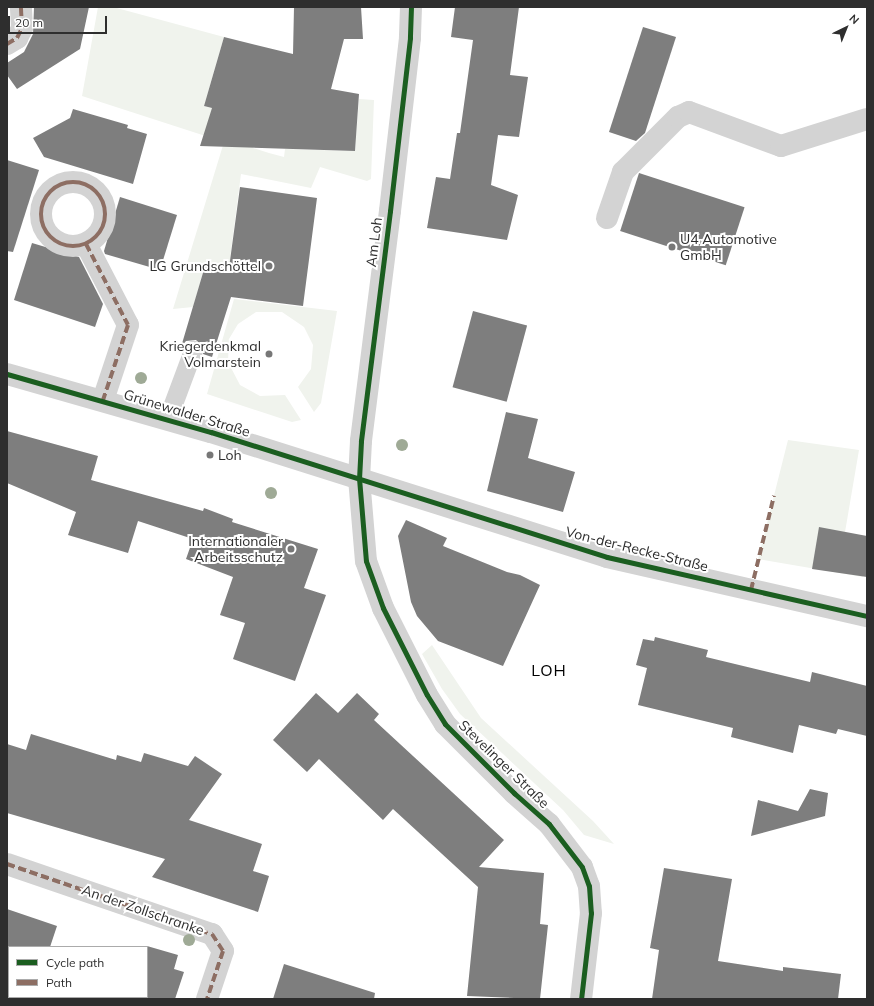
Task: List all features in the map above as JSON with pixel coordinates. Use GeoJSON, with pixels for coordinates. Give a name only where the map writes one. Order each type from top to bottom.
{"type":"FeatureCollection","features":[{"type":"Feature","properties":{"kind":"street"},"geometry":{"type":"LineString","coordinates":[[7,44],[17,38],[22,28],[21,7]]}},
{"type":"Feature","properties":{"kind":"street","name":"Am Loh"},"geometry":{"type":"LineString","coordinates":[[359,478],[361,441],[392,195],[411,7]]}},
{"type":"Feature","properties":{"kind":"street"},"geometry":{"type":"LineString","coordinates":[[607,218],[622,172],[678,117],[689,112],[781,146],[867,119]]}},
{"type":"Feature","properties":{"kind":"street","name":"Grünewalder Straße"},"geometry":{"type":"LineString","coordinates":[[86,244],[128,325],[103,400]]}},
{"type":"Feature","properties":{"kind":"street","name":"Grünewalder Straße"},"geometry":{"type":"LineString","coordinates":[[7,374],[103,400],[359,478]]}},
{"type":"Feature","properties":{"kind":"street","name":"Von-der-Recke-Straße"},"geometry":{"type":"LineString","coordinates":[[359,478],[607,557],[867,616]]}},
{"type":"Feature","properties":{"kind":"street","name":"Stevelinger Straße"},"geometry":{"type":"LineString","coordinates":[[359,478],[366,561],[383,608],[427,695],[445,724],[514,794],[549,824],[582,867],[589,886],[591,913],[581,999]]}},
{"type":"Feature","properties":{"kind":"street","name":"An der Zollschranke"},"geometry":{"type":"LineString","coordinates":[[7,864],[212,934],[223,952],[207,999]]}},
{"type":"Feature","properties":{"kind":"lane"},"geometry":{"type":"LineString","coordinates":[[167,420],[193,350]]}},
{"type":"Feature","properties":{"kind":"shaded area"},"geometry":{"type":"Polygon","coordinates":[[[98,7],[113,7],[224,37],[204,106],[255,120],[253,148],[284,157],[285,149],[355,151],[359,99],[374,100],[371,179],[367,181],[320,167],[311,188],[241,174],[227,282],[221,281],[223,267],[205,266],[193,307],[173,309],[224,142],[82,96],[98,7]]]}},
{"type":"Feature","properties":{"kind":"shaded area"},"geometry":{"type":"Polygon","coordinates":[[[234,299],[337,311],[321,403],[314,412],[298,387],[311,369],[313,345],[304,327],[282,312],[256,312],[238,324],[229,339],[228,362],[240,385],[260,396],[285,395],[301,420],[292,422],[207,394],[234,299]]]}},
{"type":"Feature","properties":{"kind":"shaded area"},"geometry":{"type":"Polygon","coordinates":[[[788,440],[859,450],[844,538],[867,554],[863,577],[758,559],[788,440]]]}},
{"type":"Feature","properties":{"kind":"shaded area"},"geometry":{"type":"Polygon","coordinates":[[[432,645],[481,718],[593,821],[614,844],[584,835],[563,810],[460,714],[442,689],[422,654],[432,645]]]}},
{"type":"Feature","properties":{"kind":"building"},"geometry":{"type":"Polygon","coordinates":[[[34,7],[89,7],[80,49],[17,89],[7,75],[7,63],[24,52],[33,34],[34,7]]]}},
{"type":"Feature","properties":{"kind":"building"},"geometry":{"type":"Polygon","coordinates":[[[294,7],[361,7],[363,39],[344,39],[331,89],[359,94],[355,151],[200,146],[212,108],[204,106],[224,37],[293,54],[294,7]]]}},
{"type":"Feature","properties":{"kind":"building"},"geometry":{"type":"Polygon","coordinates":[[[455,7],[519,7],[510,75],[528,77],[519,137],[498,135],[491,185],[518,195],[507,240],[427,228],[436,177],[450,179],[457,133],[460,133],[473,40],[451,37],[455,7]]]}},
{"type":"Feature","properties":{"kind":"building"},"geometry":{"type":"Polygon","coordinates":[[[643,27],[676,37],[645,133],[636,141],[609,132],[643,27]]]}},
{"type":"Feature","properties":{"kind":"building"},"geometry":{"type":"Polygon","coordinates":[[[73,109],[128,125],[127,128],[147,134],[133,184],[44,157],[33,138],[70,118],[73,109]]]}},
{"type":"Feature","properties":{"kind":"building"},"geometry":{"type":"Polygon","coordinates":[[[7,160],[39,170],[13,252],[7,251],[7,160]]]}},
{"type":"Feature","properties":{"kind":"building"},"geometry":{"type":"Polygon","coordinates":[[[639,173],[745,207],[726,265],[620,231],[639,173]]]}},
{"type":"Feature","properties":{"kind":"building","name":"LG Grundschöttel"},"geometry":{"type":"Polygon","coordinates":[[[240,187],[317,198],[303,306],[231,297],[212,357],[203,354],[204,348],[196,340],[186,341],[181,347],[205,266],[229,268],[240,187]]]}},
{"type":"Feature","properties":{"kind":"building"},"geometry":{"type":"Polygon","coordinates":[[[120,197],[177,215],[160,270],[105,254],[104,251],[120,197]]]}},
{"type":"Feature","properties":{"kind":"building"},"geometry":{"type":"Polygon","coordinates":[[[32,243],[79,257],[103,304],[95,327],[14,300],[32,243]]]}},
{"type":"Feature","properties":{"kind":"building"},"geometry":{"type":"Polygon","coordinates":[[[473,311],[527,325],[507,402],[453,387],[473,311]]]}},
{"type":"Feature","properties":{"kind":"building"},"geometry":{"type":"Polygon","coordinates":[[[506,412],[538,419],[528,458],[575,472],[563,512],[487,491],[506,412]]]}},
{"type":"Feature","properties":{"kind":"building"},"geometry":{"type":"Polygon","coordinates":[[[7,431],[98,456],[91,480],[203,511],[204,508],[233,519],[232,522],[318,549],[304,588],[326,595],[295,681],[233,659],[245,623],[220,615],[233,577],[186,559],[193,539],[138,521],[128,553],[68,535],[76,512],[7,483],[7,431]]]}},
{"type":"Feature","properties":{"kind":"building"},"geometry":{"type":"Polygon","coordinates":[[[406,520],[447,538],[443,546],[507,572],[520,575],[540,585],[503,666],[438,641],[417,616],[411,602],[398,536],[406,520]]]}},
{"type":"Feature","properties":{"kind":"building"},"geometry":{"type":"Polygon","coordinates":[[[819,527],[867,536],[867,577],[812,569],[819,527]]]}},
{"type":"Feature","properties":{"kind":"building"},"geometry":{"type":"Polygon","coordinates":[[[655,637],[708,650],[706,657],[810,682],[812,672],[867,686],[867,736],[838,729],[836,734],[799,725],[793,753],[731,737],[733,728],[638,705],[647,668],[636,665],[643,639],[654,641],[655,637]]]}},
{"type":"Feature","properties":{"kind":"building"},"geometry":{"type":"Polygon","coordinates":[[[316,693],[338,713],[357,693],[379,714],[374,720],[504,840],[479,867],[544,873],[540,924],[548,925],[540,999],[467,996],[478,887],[393,809],[383,820],[319,759],[307,772],[273,740],[316,693]]]}},
{"type":"Feature","properties":{"kind":"building"},"geometry":{"type":"Polygon","coordinates":[[[31,734],[116,760],[117,755],[141,762],[144,753],[188,766],[195,756],[222,774],[189,820],[262,844],[253,871],[269,876],[258,912],[152,877],[165,859],[7,813],[7,744],[26,750],[31,734]]]}},
{"type":"Feature","properties":{"kind":"building"},"geometry":{"type":"Polygon","coordinates":[[[810,789],[828,793],[825,816],[751,836],[758,800],[798,811],[810,789]]]}},
{"type":"Feature","properties":{"kind":"building"},"geometry":{"type":"Polygon","coordinates":[[[664,868],[732,879],[718,961],[783,971],[783,967],[841,974],[838,999],[652,999],[659,950],[650,948],[664,868]]]}},
{"type":"Feature","properties":{"kind":"building"},"geometry":{"type":"Polygon","coordinates":[[[7,909],[57,926],[50,946],[7,947],[7,909]]]}},
{"type":"Feature","properties":{"kind":"building"},"geometry":{"type":"Polygon","coordinates":[[[148,946],[178,955],[174,969],[184,972],[175,999],[147,999],[148,946]]]}},
{"type":"Feature","properties":{"kind":"building"},"geometry":{"type":"Polygon","coordinates":[[[284,964],[375,993],[374,999],[273,999],[284,964]]]}},
{"type":"Feature","properties":{"kind":"marked path"},"geometry":{"type":"LineString","coordinates":[[7,44],[17,38],[22,28],[21,7]]}},
{"type":"Feature","properties":{"kind":"marked path"},"geometry":{"type":"LineString","coordinates":[[73,182],[85,184],[96,191],[103,202],[105,214],[103,226],[96,237],[85,244],[73,246],[61,244],[50,237],[43,226],[41,214],[43,202],[50,191],[61,184],[73,182]]}},
{"type":"Feature","properties":{"kind":"marked path"},"geometry":{"type":"LineString","coordinates":[[86,244],[128,325],[103,400]]}},
{"type":"Feature","properties":{"kind":"marked path"},"geometry":{"type":"LineString","coordinates":[[751,590],[774,496]]}},
{"type":"Feature","properties":{"kind":"marked path"},"geometry":{"type":"LineString","coordinates":[[7,864],[212,934],[223,951],[207,999]]}},
{"type":"Feature","properties":{"kind":"cycle path"},"geometry":{"type":"LineString","coordinates":[[411,7],[410,38],[361,441],[359,478],[366,561],[383,608],[427,695],[445,724],[514,793],[549,824],[582,867],[589,886],[591,913],[581,999]]}},
{"type":"Feature","properties":{"kind":"cycle path"},"geometry":{"type":"LineString","coordinates":[[7,374],[211,432],[607,557],[867,616]]}},
{"type":"Feature","properties":{"kind":"place","name":"U4 Automotive GmbH"},"geometry":{"type":"Point","coordinates":[672,247]}},
{"type":"Feature","properties":{"kind":"place","name":"LG Grundschöttel"},"geometry":{"type":"Point","coordinates":[269,266]}},
{"type":"Feature","properties":{"kind":"place","name":"Kriegerdenkmal Volmarstein"},"geometry":{"type":"Point","coordinates":[269,354]}},
{"type":"Feature","properties":{"kind":"place","name":"Loh"},"geometry":{"type":"Point","coordinates":[210,455]}},
{"type":"Feature","properties":{"kind":"place","name":"Internationaler Arbeitsschutz"},"geometry":{"type":"Point","coordinates":[291,549]}},
{"type":"Feature","properties":{"kind":"district","name":"LOH"},"geometry":{"type":"Point","coordinates":[549,670]}}]}
